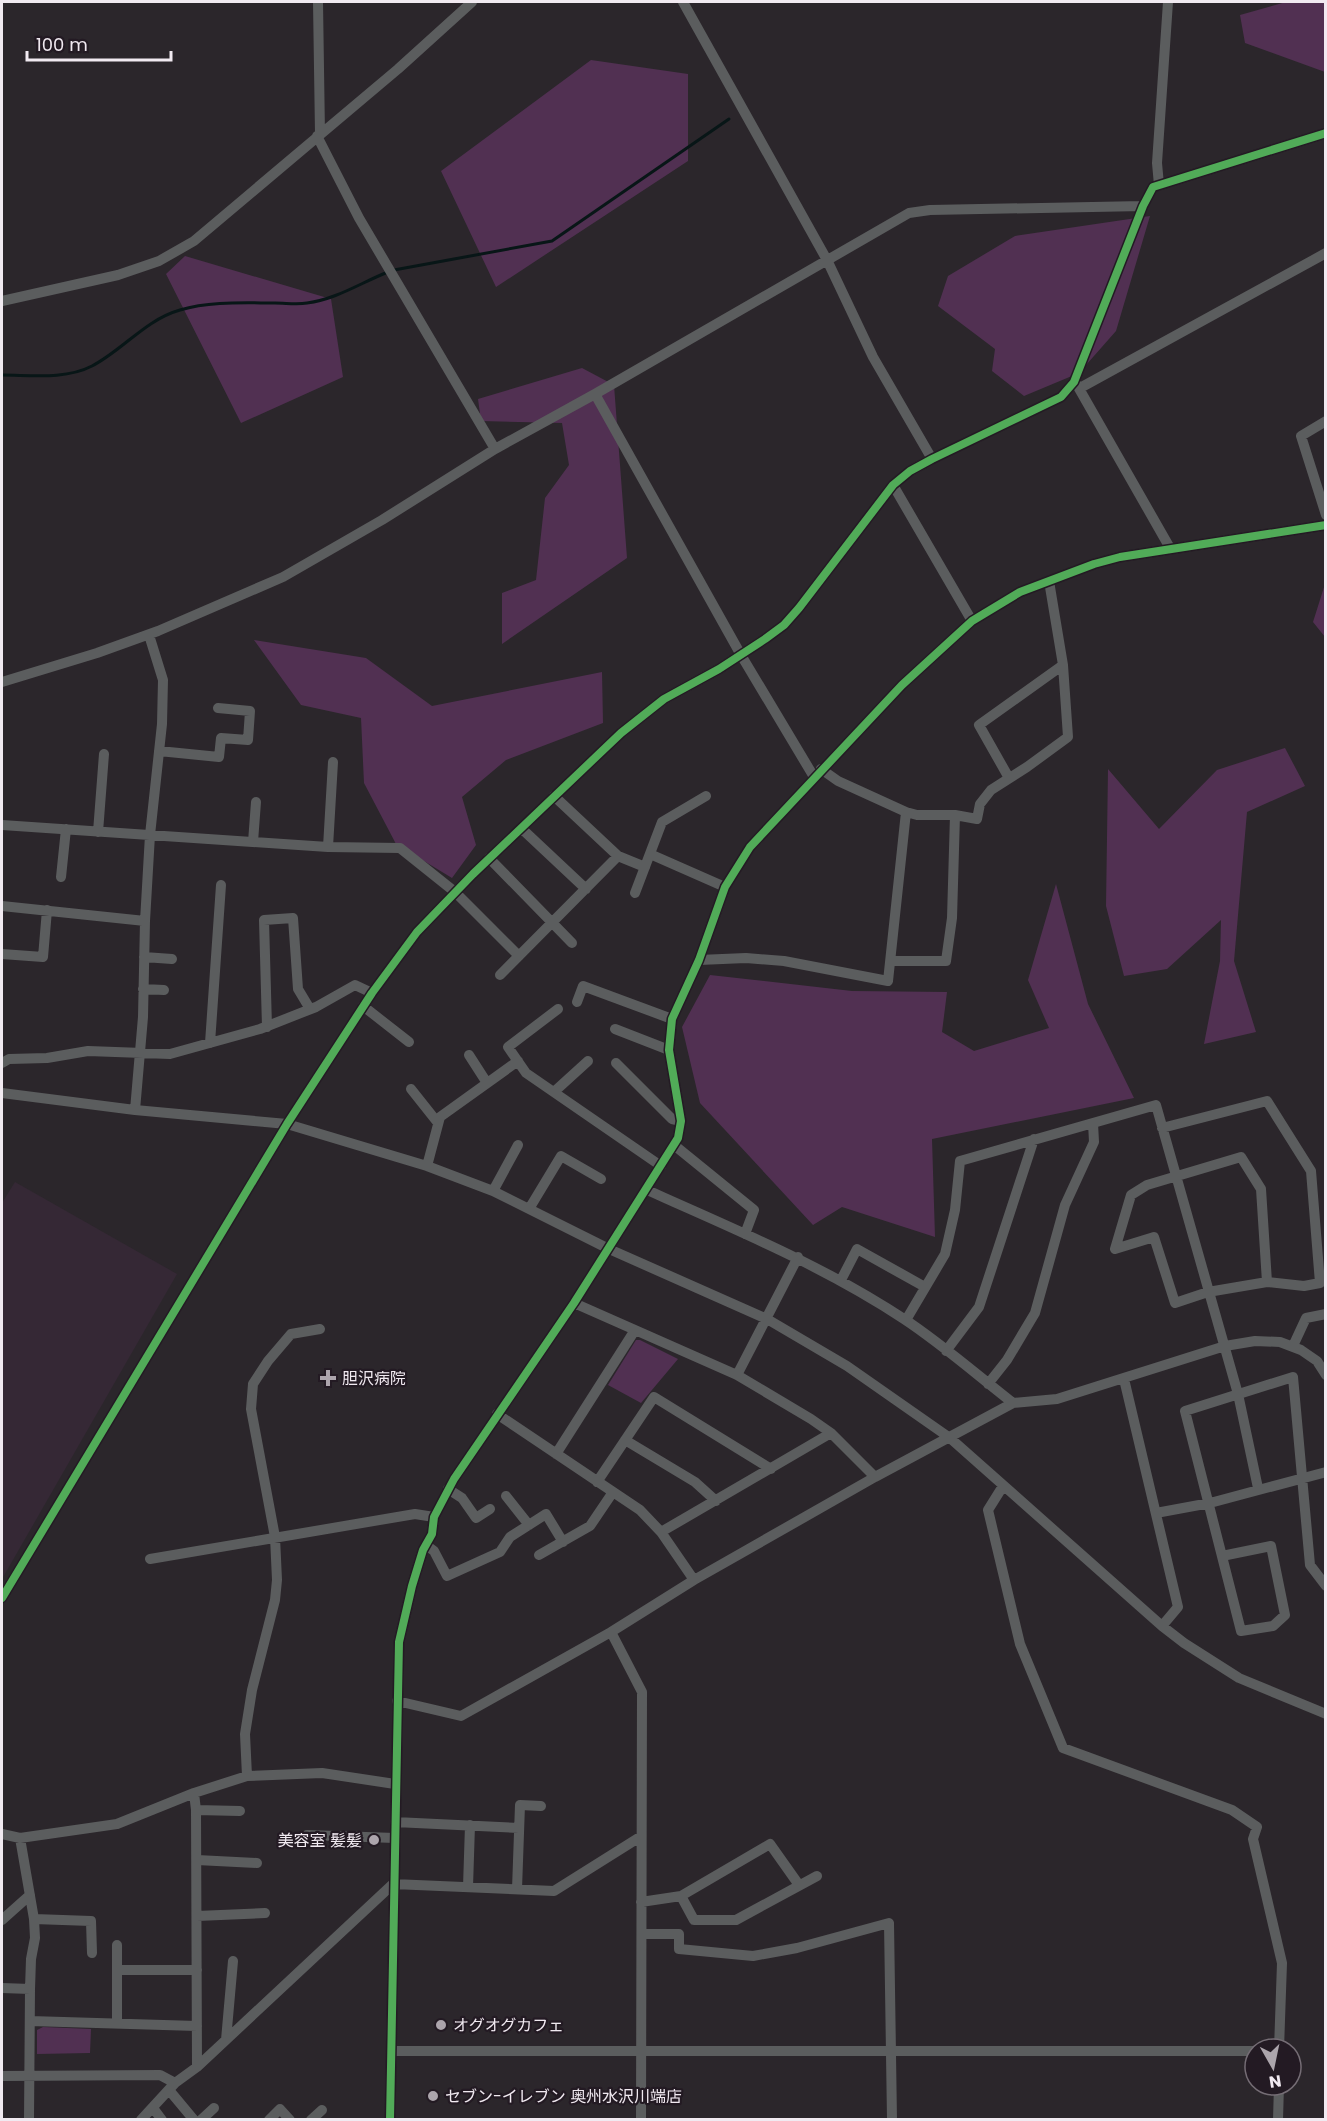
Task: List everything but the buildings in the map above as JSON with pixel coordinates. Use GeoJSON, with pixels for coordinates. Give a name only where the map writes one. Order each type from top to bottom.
{"type":"FeatureCollection","features":[{"type":"Feature","properties":{"kind":"street"},"geometry":{"type":"LineString","coordinates":[[318,2],[319,135],[359,218],[495,449]]}},
{"type":"Feature","properties":{"kind":"street"},"geometry":{"type":"LineString","coordinates":[[2,301],[118,275],[159,261],[194,241],[398,69],[472,2]]}},
{"type":"Feature","properties":{"kind":"street"},"geometry":{"type":"LineString","coordinates":[[683,2],[827,260],[873,357],[932,459]]}},
{"type":"Feature","properties":{"kind":"street"},"geometry":{"type":"LineString","coordinates":[[1159,185],[1157,163],[1168,2]]}},
{"type":"Feature","properties":{"kind":"street"},"geometry":{"type":"LineString","coordinates":[[1170,548],[1077,385],[1143,206],[1153,187],[1326,133]]}},
{"type":"Feature","properties":{"kind":"street"},"geometry":{"type":"LineString","coordinates":[[2,682],[149,635],[283,577],[382,520],[495,449],[909,213],[930,210],[1143,206]]}},
{"type":"Feature","properties":{"kind":"street"},"geometry":{"type":"LineString","coordinates":[[2,1598],[287,1124],[372,993],[417,932],[455,892],[621,733],[664,699],[719,669],[784,625],[893,485],[910,471],[1061,397],[1077,385],[1326,253]]}},
{"type":"Feature","properties":{"kind":"street"},"geometry":{"type":"LineString","coordinates":[[595,394],[741,655],[818,773],[906,812],[916,815],[955,815],[978,819],[980,804],[991,790],[1068,737],[1063,665],[1049,580]]}},
{"type":"Feature","properties":{"kind":"street"},"geometry":{"type":"LineString","coordinates":[[1326,421],[1301,436],[1326,515]]}},
{"type":"Feature","properties":{"kind":"street"},"geometry":{"type":"LineString","coordinates":[[893,485],[972,621]]}},
{"type":"Feature","properties":{"kind":"street"},"geometry":{"type":"LineString","coordinates":[[390,2120],[399,1642],[412,1586],[432,1534],[434,1517],[448,1489],[574,1303],[678,1138],[681,1121],[669,1050],[672,1019],[699,960],[725,887],[750,847],[902,685],[972,621],[1020,592],[1120,557],[1326,525]]}},
{"type":"Feature","properties":{"kind":"street"},"geometry":{"type":"LineString","coordinates":[[135,1110],[140,1053],[150,835],[159,751],[163,680],[149,635]]}},
{"type":"Feature","properties":{"kind":"street"},"geometry":{"type":"LineString","coordinates":[[1009,778],[979,725],[1063,665]]}},
{"type":"Feature","properties":{"kind":"street"},"geometry":{"type":"LineString","coordinates":[[159,751],[219,757],[221,738],[248,740],[250,711],[218,708]]}},
{"type":"Feature","properties":{"kind":"street"},"geometry":{"type":"LineString","coordinates":[[98,832],[104,754]]}},
{"type":"Feature","properties":{"kind":"street"},"geometry":{"type":"LineString","coordinates":[[328,847],[333,762]]}},
{"type":"Feature","properties":{"kind":"street"},"geometry":{"type":"LineString","coordinates":[[554,796],[618,856],[645,867]]}},
{"type":"Feature","properties":{"kind":"street"},"geometry":{"type":"LineString","coordinates":[[635,893],[662,822],[706,796]]}},
{"type":"Feature","properties":{"kind":"street"},"geometry":{"type":"LineString","coordinates":[[253,842],[256,802]]}},
{"type":"Feature","properties":{"kind":"street"},"geometry":{"type":"LineString","coordinates":[[699,960],[746,958],[784,961],[888,981],[906,812]]}},
{"type":"Feature","properties":{"kind":"street"},"geometry":{"type":"LineString","coordinates":[[891,961],[946,961],[952,918],[955,815]]}},
{"type":"Feature","properties":{"kind":"street"},"geometry":{"type":"LineString","coordinates":[[2,825],[328,847],[400,848],[455,892],[519,956]]}},
{"type":"Feature","properties":{"kind":"street"},"geometry":{"type":"LineString","coordinates":[[521,828],[586,889]]}},
{"type":"Feature","properties":{"kind":"street"},"geometry":{"type":"LineString","coordinates":[[61,877],[66,829]]}},
{"type":"Feature","properties":{"kind":"street"},"geometry":{"type":"LineString","coordinates":[[650,854],[725,887]]}},
{"type":"Feature","properties":{"kind":"street"},"geometry":{"type":"LineString","coordinates":[[500,975],[618,856]]}},
{"type":"Feature","properties":{"kind":"street"},"geometry":{"type":"LineString","coordinates":[[489,858],[572,943]]}},
{"type":"Feature","properties":{"kind":"street"},"geometry":{"type":"LineString","coordinates":[[210,1043],[221,885]]}},
{"type":"Feature","properties":{"kind":"street"},"geometry":{"type":"LineString","coordinates":[[2,906],[145,921]]}},
{"type":"Feature","properties":{"kind":"street"},"geometry":{"type":"LineString","coordinates":[[2,954],[43,957],[47,910]]}},
{"type":"Feature","properties":{"kind":"street"},"geometry":{"type":"LineString","coordinates":[[267,1027],[264,920],[293,918],[298,989],[310,1009]]}},
{"type":"Feature","properties":{"kind":"street"},"geometry":{"type":"LineString","coordinates":[[144,957],[172,958]]}},
{"type":"Feature","properties":{"kind":"street"},"geometry":{"type":"LineString","coordinates":[[2,1063],[9,1059],[47,1058],[88,1052],[170,1054],[267,1027],[310,1009],[354,985],[372,993]]}},
{"type":"Feature","properties":{"kind":"street"},"geometry":{"type":"LineString","coordinates":[[576,1002],[583,986],[672,1019]]}},
{"type":"Feature","properties":{"kind":"street"},"geometry":{"type":"LineString","coordinates":[[143,989],[164,990]]}},
{"type":"Feature","properties":{"kind":"street"},"geometry":{"type":"LineString","coordinates":[[363,1006],[409,1042]]}},
{"type":"Feature","properties":{"kind":"street"},"geometry":{"type":"LineString","coordinates":[[558,1009],[508,1047],[526,1073],[662,1166]]}},
{"type":"Feature","properties":{"kind":"street"},"geometry":{"type":"LineString","coordinates":[[615,1029],[669,1050]]}},
{"type":"Feature","properties":{"kind":"street"},"geometry":{"type":"LineString","coordinates":[[469,1055],[487,1083]]}},
{"type":"Feature","properties":{"kind":"street"},"geometry":{"type":"LineString","coordinates":[[427,1166],[440,1117],[518,1061]]}},
{"type":"Feature","properties":{"kind":"street"},"geometry":{"type":"LineString","coordinates":[[555,1091],[588,1061]]}},
{"type":"Feature","properties":{"kind":"street"},"geometry":{"type":"LineString","coordinates":[[616,1063],[672,1119],[681,1121]]}},
{"type":"Feature","properties":{"kind":"street"},"geometry":{"type":"LineString","coordinates":[[411,1089],[438,1123]]}},
{"type":"Feature","properties":{"kind":"street"},"geometry":{"type":"LineString","coordinates":[[2,1093],[135,1110],[287,1124],[427,1166],[493,1191],[609,1249],[767,1319],[847,1366],[950,1438],[1184,1643],[1239,1678],[1326,1714]]}},
{"type":"Feature","properties":{"kind":"street"},"geometry":{"type":"LineString","coordinates":[[1162,1128],[1267,1101],[1311,1171],[1320,1283],[1304,1286],[1267,1282],[1208,1292],[1174,1303],[1154,1237],[1115,1249],[1131,1195],[1147,1185],[1241,1157],[1261,1189],[1267,1282]]}},
{"type":"Feature","properties":{"kind":"street"},"geometry":{"type":"LineString","coordinates":[[906,1320],[945,1254],[955,1210],[960,1161],[1156,1105],[1238,1394],[1258,1488]]}},
{"type":"Feature","properties":{"kind":"street"},"geometry":{"type":"LineString","coordinates":[[988,1384],[1007,1360],[1035,1313],[1065,1205],[1094,1142],[1093,1123]]}},
{"type":"Feature","properties":{"kind":"street"},"geometry":{"type":"LineString","coordinates":[[946,1351],[979,1307],[1034,1139]]}},
{"type":"Feature","properties":{"kind":"street"},"geometry":{"type":"LineString","coordinates":[[493,1191],[518,1145]]}},
{"type":"Feature","properties":{"kind":"street"},"geometry":{"type":"LineString","coordinates":[[674,1145],[754,1210],[745,1234]]}},
{"type":"Feature","properties":{"kind":"street"},"geometry":{"type":"LineString","coordinates":[[530,1209],[561,1156],[601,1179]]}},
{"type":"Feature","properties":{"kind":"street"},"geometry":{"type":"LineString","coordinates":[[646,1190],[798,1257],[841,1280],[906,1320],[1013,1403]]}},
{"type":"Feature","properties":{"kind":"street"},"geometry":{"type":"LineString","coordinates":[[841,1280],[857,1249],[925,1287]]}},
{"type":"Feature","properties":{"kind":"street"},"geometry":{"type":"LineString","coordinates":[[737,1375],[798,1257]]}},
{"type":"Feature","properties":{"kind":"street"},"geometry":{"type":"LineString","coordinates":[[574,1303],[737,1375],[831,1434],[876,1477]]}},
{"type":"Feature","properties":{"kind":"street"},"geometry":{"type":"LineString","coordinates":[[1293,1346],[1306,1318],[1326,1314]]}},
{"type":"Feature","properties":{"kind":"street"},"geometry":{"type":"LineString","coordinates":[[247,1776],[245,1734],[250,1701],[276,1590],[275,1537],[251,1408],[253,1384],[268,1361],[291,1334],[320,1329]]}},
{"type":"Feature","properties":{"kind":"street"},"geometry":{"type":"LineString","coordinates":[[556,1454],[635,1330]]}},
{"type":"Feature","properties":{"kind":"street"},"geometry":{"type":"LineString","coordinates":[[397,1701],[461,1716],[611,1632],[694,1580],[1013,1403],[1057,1399],[1225,1346],[1264,1340],[1293,1346],[1309,1354],[1317,1361],[1326,1375]]}},
{"type":"Feature","properties":{"kind":"street"},"geometry":{"type":"LineString","coordinates":[[1222,1556],[1271,1546],[1285,1615],[1273,1626],[1241,1631],[1185,1411],[1293,1377],[1304,1478],[1310,1565],[1326,1586]]}},
{"type":"Feature","properties":{"kind":"street"},"geometry":{"type":"LineString","coordinates":[[1124,1379],[1178,1606],[1162,1626]]}},
{"type":"Feature","properties":{"kind":"street"},"geometry":{"type":"LineString","coordinates":[[597,1482],[654,1397],[771,1469]]}},
{"type":"Feature","properties":{"kind":"street"},"geometry":{"type":"LineString","coordinates":[[497,1414],[640,1510],[662,1532],[694,1580]]}},
{"type":"Feature","properties":{"kind":"street"},"geometry":{"type":"LineString","coordinates":[[662,1532],[831,1434]]}},
{"type":"Feature","properties":{"kind":"street"},"geometry":{"type":"LineString","coordinates":[[625,1440],[695,1482],[716,1501]]}},
{"type":"Feature","properties":{"kind":"street"},"geometry":{"type":"LineString","coordinates":[[1156,1513],[1210,1503],[1258,1488],[1326,1472]]}},
{"type":"Feature","properties":{"kind":"street"},"geometry":{"type":"LineString","coordinates":[[1004,1486],[988,1510],[1020,1644],[1063,1748],[1232,1810],[1257,1827],[1253,1839],[1282,1963],[1279,2037]]}},
{"type":"Feature","properties":{"kind":"street"},"geometry":{"type":"LineString","coordinates":[[448,1489],[462,1498],[476,1518],[490,1509]]}},
{"type":"Feature","properties":{"kind":"street"},"geometry":{"type":"LineString","coordinates":[[539,1555],[590,1526],[613,1492]]}},
{"type":"Feature","properties":{"kind":"street"},"geometry":{"type":"LineString","coordinates":[[506,1496],[529,1525]]}},
{"type":"Feature","properties":{"kind":"street"},"geometry":{"type":"LineString","coordinates":[[150,1559],[415,1514],[434,1517]]}},
{"type":"Feature","properties":{"kind":"street"},"geometry":{"type":"LineString","coordinates":[[426,1545],[434,1551],[447,1576],[500,1552],[510,1537],[546,1514],[563,1542]]}},
{"type":"Feature","properties":{"kind":"street"},"geometry":{"type":"LineString","coordinates":[[611,1632],[642,1692],[641,2120]]}},
{"type":"Feature","properties":{"kind":"street"},"geometry":{"type":"LineString","coordinates":[[2,1834],[20,1838],[117,1824],[194,1793],[247,1776],[322,1773],[395,1784]]}},
{"type":"Feature","properties":{"kind":"street"},"geometry":{"type":"LineString","coordinates":[[194,1793],[197,1860],[197,2067]]}},
{"type":"Feature","properties":{"kind":"street"},"geometry":{"type":"LineString","coordinates":[[517,1889],[520,1806],[541,1806]]}},
{"type":"Feature","properties":{"kind":"street"},"geometry":{"type":"LineString","coordinates":[[196,1810],[240,1811]]}},
{"type":"Feature","properties":{"kind":"street"},"geometry":{"type":"LineString","coordinates":[[395,1822],[519,1828]]}},
{"type":"Feature","properties":{"kind":"street"},"geometry":{"type":"LineString","coordinates":[[468,1887],[470,1825]]}},
{"type":"Feature","properties":{"kind":"street"},"geometry":{"type":"LineString","coordinates":[[307,1835],[395,1838]]}},
{"type":"Feature","properties":{"kind":"street"},"geometry":{"type":"LineString","coordinates":[[141,2120],[172,2087],[197,2067],[393,1884],[554,1891],[640,1837]]}},
{"type":"Feature","properties":{"kind":"street"},"geometry":{"type":"LineString","coordinates":[[20,1838],[34,1919],[35,1938],[30,1989],[29,2120]]}},
{"type":"Feature","properties":{"kind":"street"},"geometry":{"type":"LineString","coordinates":[[641,1902],[681,1896],[770,1844],[799,1886]]}},
{"type":"Feature","properties":{"kind":"street"},"geometry":{"type":"LineString","coordinates":[[197,1860],[256,1863]]}},
{"type":"Feature","properties":{"kind":"street"},"geometry":{"type":"LineString","coordinates":[[681,1896],[694,1920],[736,1920],[817,1876]]}},
{"type":"Feature","properties":{"kind":"street"},"geometry":{"type":"LineString","coordinates":[[2,1920],[30,1895]]}},
{"type":"Feature","properties":{"kind":"street"},"geometry":{"type":"LineString","coordinates":[[197,1916],[265,1913]]}},
{"type":"Feature","properties":{"kind":"street"},"geometry":{"type":"LineString","coordinates":[[34,1919],[91,1921],[92,1953]]}},
{"type":"Feature","properties":{"kind":"street"},"geometry":{"type":"LineString","coordinates":[[642,1934],[679,1934],[679,1949],[753,1956],[797,1948],[889,1923],[892,2120]]}},
{"type":"Feature","properties":{"kind":"street"},"geometry":{"type":"LineString","coordinates":[[117,1945],[117,2024]]}},
{"type":"Feature","properties":{"kind":"street"},"geometry":{"type":"LineString","coordinates":[[226,2040],[233,1962]]}},
{"type":"Feature","properties":{"kind":"street"},"geometry":{"type":"LineString","coordinates":[[117,1970],[197,1971]]}},
{"type":"Feature","properties":{"kind":"street"},"geometry":{"type":"LineString","coordinates":[[2,1988],[30,1989]]}},
{"type":"Feature","properties":{"kind":"street"},"geometry":{"type":"LineString","coordinates":[[30,2021],[197,2026]]}},
{"type":"Feature","properties":{"kind":"street"},"geometry":{"type":"LineString","coordinates":[[391,2051],[446,2053],[1243,2051]]}},
{"type":"Feature","properties":{"kind":"street"},"geometry":{"type":"LineString","coordinates":[[2,2076],[160,2075],[172,2087],[194,2120]]}},
{"type":"Feature","properties":{"kind":"street"},"geometry":{"type":"LineString","coordinates":[[1278,2120],[1279,2097]]}},
{"type":"Feature","properties":{"kind":"street"},"geometry":{"type":"LineString","coordinates":[[153,2108],[162,2120]]}},
{"type":"Feature","properties":{"kind":"street"},"geometry":{"type":"LineString","coordinates":[[201,2120],[214,2108]]}},
{"type":"Feature","properties":{"kind":"street"},"geometry":{"type":"LineString","coordinates":[[269,2120],[280,2109],[290,2120]]}},
{"type":"Feature","properties":{"kind":"street"},"geometry":{"type":"LineString","coordinates":[[311,2120],[322,2110]]}},
{"type":"Feature","properties":{"kind":"shaded area"},"geometry":{"type":"Polygon","coordinates":[[[1286,2],[1325,2],[1325,72],[1245,43],[1240,15],[1286,2]]]}},
{"type":"Feature","properties":{"kind":"shaded area"},"geometry":{"type":"Polygon","coordinates":[[[591,60],[688,74],[688,161],[496,287],[441,171],[591,60]]]}},
{"type":"Feature","properties":{"kind":"shaded area"},"geometry":{"type":"Polygon","coordinates":[[[1150,216],[1116,331],[1079,373],[1024,396],[992,371],[995,349],[938,306],[948,276],[1015,236],[1150,216]]]}},
{"type":"Feature","properties":{"kind":"shaded area"},"geometry":{"type":"Polygon","coordinates":[[[185,256],[331,299],[343,377],[241,423],[166,274],[185,256]]]}},
{"type":"Feature","properties":{"kind":"shaded area"},"geometry":{"type":"Polygon","coordinates":[[[582,368],[614,385],[627,558],[502,644],[502,593],[536,580],[545,498],[569,465],[562,423],[481,421],[478,399],[582,368]]]}},
{"type":"Feature","properties":{"kind":"shaded area"},"geometry":{"type":"Polygon","coordinates":[[[1325,584],[1325,637],[1313,622],[1325,584]]]}},
{"type":"Feature","properties":{"kind":"shaded area"},"geometry":{"type":"Polygon","coordinates":[[[254,640],[366,658],[432,706],[602,672],[603,723],[506,760],[462,797],[476,845],[452,878],[396,844],[364,783],[361,718],[301,705],[254,640]]]}},
{"type":"Feature","properties":{"kind":"shaded area"},"geometry":{"type":"Polygon","coordinates":[[[1285,748],[1305,786],[1247,812],[1234,961],[1256,1032],[1204,1044],[1220,961],[1221,920],[1167,969],[1124,976],[1106,906],[1108,769],[1159,829],[1217,770],[1285,748]]]}},
{"type":"Feature","properties":{"kind":"shaded area"},"geometry":{"type":"Polygon","coordinates":[[[1056,884],[1088,1004],[1134,1098],[932,1139],[935,1237],[842,1207],[813,1225],[700,1103],[682,1027],[710,975],[852,991],[947,992],[942,1032],[974,1051],[1049,1028],[1028,980],[1056,884]]]}},
{"type":"Feature","properties":{"kind":"shaded area"},"geometry":{"type":"Polygon","coordinates":[[[15,1182],[177,1274],[2,1579],[2,1203],[15,1182]]]}},
{"type":"Feature","properties":{"kind":"shaded area"},"geometry":{"type":"Polygon","coordinates":[[[636,1340],[678,1359],[641,1403],[608,1385],[636,1340]]]}},
{"type":"Feature","properties":{"kind":"shaded area"},"geometry":{"type":"Polygon","coordinates":[[[43,2027],[91,2029],[90,2053],[37,2054],[37,2030],[43,2027]]]}},
{"type":"Feature","properties":{"kind":"waterway"},"geometry":{"type":"LineString","coordinates":[[394,270],[552,241],[729,119]]}},
{"type":"Feature","properties":{"kind":"waterway"},"geometry":{"type":"LineString","coordinates":[[2,375],[47,376],[82,370],[103,359],[156,321],[191,307],[227,303],[307,303],[338,294],[388,272]]}},
{"type":"Feature","properties":{"kind":"cycle path"},"geometry":{"type":"LineString","coordinates":[[2,1598],[287,1124],[372,993],[417,932],[473,874],[621,733],[664,699],[719,669],[784,625],[893,485],[910,471],[932,459],[1061,397],[1074,382],[1143,206],[1153,187],[1326,133]]}},
{"type":"Feature","properties":{"kind":"cycle path"},"geometry":{"type":"LineString","coordinates":[[390,2120],[399,1642],[412,1586],[423,1550],[432,1534],[434,1517],[454,1479],[574,1303],[678,1138],[681,1121],[669,1050],[672,1019],[699,960],[725,887],[750,847],[902,685],[972,621],[1020,592],[1094,564],[1120,557],[1326,525]]}},
{"type":"Feature","properties":{"kind":"place","name":"胆沢病院"},"geometry":{"type":"Point","coordinates":[328,1378]}},
{"type":"Feature","properties":{"kind":"place","name":"美容室 髪髪"},"geometry":{"type":"Point","coordinates":[374,1840]}},
{"type":"Feature","properties":{"kind":"place","name":"オグオグカフェ"},"geometry":{"type":"Point","coordinates":[441,2025]}},
{"type":"Feature","properties":{"kind":"place","name":"セブン-イレブン 奥州水沢川端店"},"geometry":{"type":"Point","coordinates":[433,2096]}}]}
